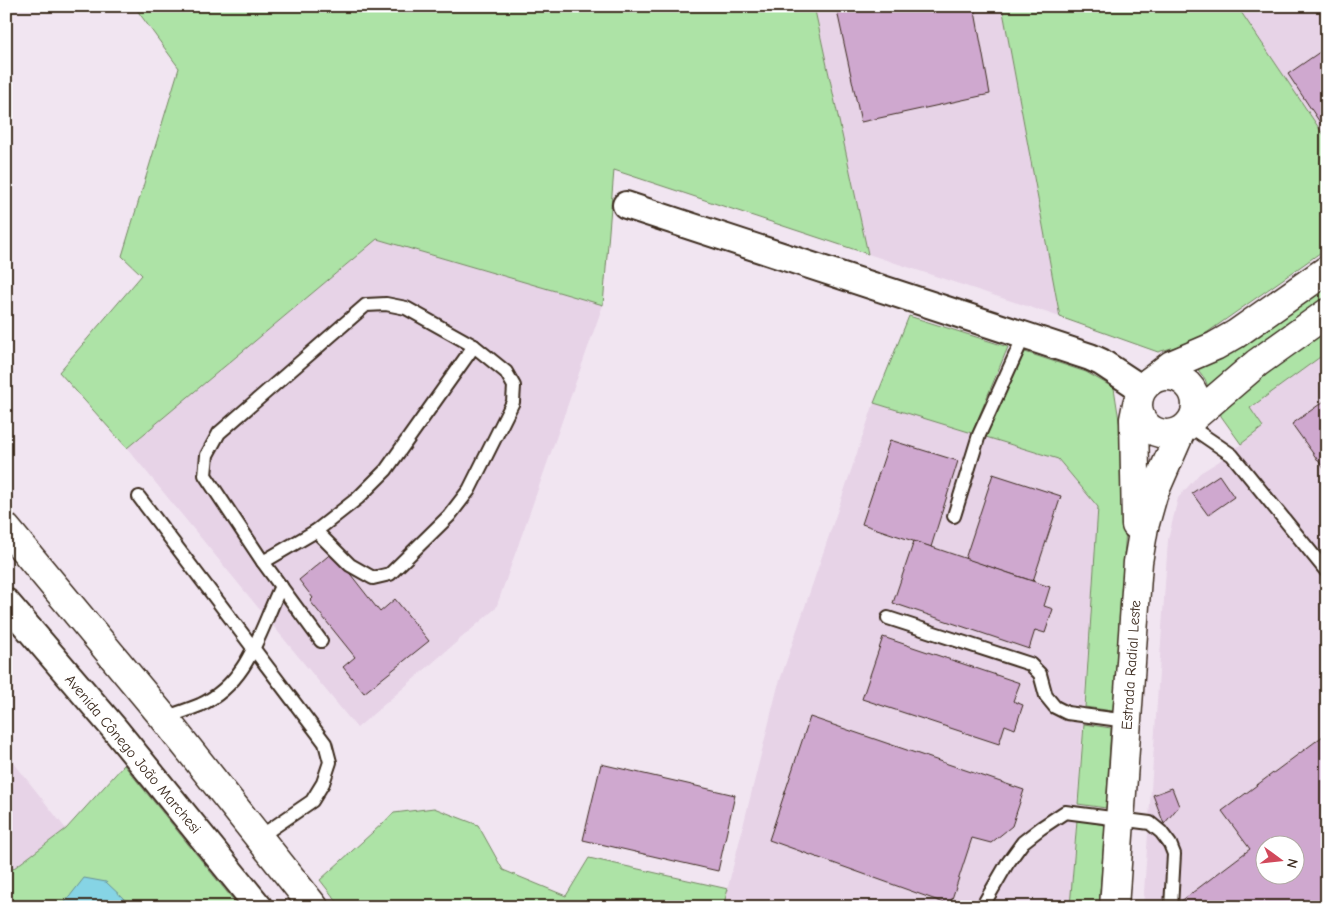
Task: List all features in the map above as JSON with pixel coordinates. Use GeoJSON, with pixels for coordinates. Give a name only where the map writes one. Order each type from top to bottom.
{"type":"FeatureCollection","features":[{"type":"Feature","properties":{"kind":"street"},"geometry":{"type":"LineString","coordinates":[[626,205],[1101,362],[1143,389]]}},
{"type":"Feature","properties":{"kind":"street"},"geometry":{"type":"LineString","coordinates":[[1138,562],[1134,419],[1143,389],[1171,364],[1216,346],[1236,334],[1327,270]]}},
{"type":"Feature","properties":{"kind":"street","name":"Estrada Radial Leste"},"geometry":{"type":"LineString","coordinates":[[1114,907],[1138,562],[1144,527],[1153,495],[1188,424],[1256,363],[1327,313]]}},
{"type":"Feature","properties":{"kind":"street"},"geometry":{"type":"LineString","coordinates":[[1157,377],[1176,377],[1185,382],[1192,389],[1196,408],[1188,424],[1172,434],[1152,431],[1145,425],[1138,407],[1143,389],[1157,377]]}},
{"type":"Feature","properties":{"kind":"street"},"geometry":{"type":"LineString","coordinates":[[6,528],[164,718],[314,907]]}},
{"type":"Feature","properties":{"kind":"street","name":"Avenida Cônego João Marchesi"},"geometry":{"type":"LineString","coordinates":[[6,602],[119,735],[259,907]]}},
{"type":"Feature","properties":{"kind":"lane"},"geometry":{"type":"LineString","coordinates":[[316,531],[350,565],[373,578],[390,574],[449,516],[469,490],[513,402],[514,386],[506,372],[474,346],[406,308],[386,304],[366,305],[219,433],[207,455],[205,476],[263,562],[321,641]]}},
{"type":"Feature","properties":{"kind":"lane"},"geometry":{"type":"LineString","coordinates":[[954,516],[979,435],[1024,336]]}},
{"type":"Feature","properties":{"kind":"lane"},"geometry":{"type":"LineString","coordinates":[[263,562],[316,531],[358,498],[386,470],[474,346]]}},
{"type":"Feature","properties":{"kind":"lane"},"geometry":{"type":"LineString","coordinates":[[1188,424],[1232,454],[1327,572]]}},
{"type":"Feature","properties":{"kind":"lane"},"geometry":{"type":"LineString","coordinates":[[139,497],[325,743],[330,762],[323,783],[312,801],[258,838]]}},
{"type":"Feature","properties":{"kind":"lane"},"geometry":{"type":"LineString","coordinates":[[164,718],[201,704],[225,689],[241,672],[281,586]]}},
{"type":"Feature","properties":{"kind":"lane"},"geometry":{"type":"LineString","coordinates":[[888,618],[1030,664],[1040,674],[1046,696],[1055,707],[1061,710],[1068,713],[1127,722]]}},
{"type":"Feature","properties":{"kind":"lane"},"geometry":{"type":"LineString","coordinates":[[982,907],[1007,864],[1023,842],[1065,812],[1150,823],[1161,832],[1170,844],[1174,854],[1171,907]]}},
{"type":"Feature","properties":{"kind":"shaded area"},"geometry":{"type":"Polygon","coordinates":[[[814,6],[1002,6],[1060,317],[868,254],[814,6]]]}},
{"type":"Feature","properties":{"kind":"shaded area"},"geometry":{"type":"Polygon","coordinates":[[[1237,6],[1327,6],[1327,140],[1237,6]]]}},
{"type":"Feature","properties":{"kind":"shaded area"},"geometry":{"type":"Polygon","coordinates":[[[377,239],[603,305],[496,608],[357,728],[127,448],[377,239]]]}},
{"type":"Feature","properties":{"kind":"shaded area"},"geometry":{"type":"Polygon","coordinates":[[[1327,352],[1327,907],[1143,907],[1168,540],[1178,498],[1200,473],[1218,462],[1263,427],[1250,408],[1327,352]]]}},
{"type":"Feature","properties":{"kind":"shaded area"},"geometry":{"type":"Polygon","coordinates":[[[874,403],[1058,459],[1098,507],[1070,907],[723,907],[778,686],[874,403]]]}},
{"type":"Feature","properties":{"kind":"shaded area"},"geometry":{"type":"Polygon","coordinates":[[[6,753],[66,829],[6,874],[6,753]]]}},
{"type":"Feature","properties":{"kind":"green space"},"geometry":{"type":"Polygon","coordinates":[[[134,6],[814,6],[868,254],[614,170],[603,305],[377,239],[127,448],[59,372],[142,275],[122,256],[179,68],[134,6]]]}},
{"type":"Feature","properties":{"kind":"green space"},"geometry":{"type":"Polygon","coordinates":[[[1002,6],[1237,6],[1327,140],[1327,248],[1195,341],[1158,352],[1060,317],[1002,6]]]}},
{"type":"Feature","properties":{"kind":"green space"},"geometry":{"type":"Polygon","coordinates":[[[1327,281],[1327,302],[1208,387],[1205,379],[1196,367],[1327,281]]]}},
{"type":"Feature","properties":{"kind":"green space"},"geometry":{"type":"Polygon","coordinates":[[[909,316],[1008,347],[972,433],[874,403],[909,316]]]}},
{"type":"Feature","properties":{"kind":"green space"},"geometry":{"type":"Polygon","coordinates":[[[1327,328],[1327,352],[1250,408],[1263,427],[1241,444],[1221,416],[1220,410],[1224,404],[1327,328]]]}},
{"type":"Feature","properties":{"kind":"green space"},"geometry":{"type":"Polygon","coordinates":[[[1022,351],[1086,372],[1114,388],[1124,453],[1127,515],[1113,711],[1085,707],[1098,507],[1058,459],[986,437],[1022,351]]]}},
{"type":"Feature","properties":{"kind":"green space"},"geometry":{"type":"Polygon","coordinates":[[[1084,724],[1111,728],[1106,808],[1078,804],[1084,724]]]}},
{"type":"Feature","properties":{"kind":"green space"},"geometry":{"type":"Polygon","coordinates":[[[124,765],[239,907],[130,907],[123,898],[66,901],[63,907],[6,907],[6,874],[66,829],[124,765]]]}},
{"type":"Feature","properties":{"kind":"green space"},"geometry":{"type":"Polygon","coordinates":[[[434,808],[478,825],[503,870],[566,896],[589,858],[728,889],[723,907],[341,907],[320,880],[394,813],[434,808]]]}},
{"type":"Feature","properties":{"kind":"green space"},"geometry":{"type":"Polygon","coordinates":[[[1077,820],[1105,825],[1099,907],[1070,907],[1077,820]]]}},
{"type":"Feature","properties":{"kind":"water"},"geometry":{"type":"Polygon","coordinates":[[[84,878],[106,882],[130,907],[63,907],[84,878]]]}},
{"type":"Feature","properties":{"kind":"building"},"geometry":{"type":"Polygon","coordinates":[[[836,6],[974,6],[990,94],[861,122],[836,6]]]}},
{"type":"Feature","properties":{"kind":"building"},"geometry":{"type":"Polygon","coordinates":[[[1327,47],[1327,133],[1288,74],[1327,47]]]}},
{"type":"Feature","properties":{"kind":"building"},"geometry":{"type":"Polygon","coordinates":[[[1327,399],[1327,473],[1292,424],[1327,399]]]}},
{"type":"Feature","properties":{"kind":"building"},"geometry":{"type":"Polygon","coordinates":[[[890,440],[958,461],[931,547],[862,524],[890,440]]]}},
{"type":"Feature","properties":{"kind":"building"},"geometry":{"type":"Polygon","coordinates":[[[993,474],[1061,496],[1033,581],[965,559],[993,474]]]}},
{"type":"Feature","properties":{"kind":"building"},"geometry":{"type":"Polygon","coordinates":[[[1219,475],[1234,497],[1208,515],[1192,493],[1219,475]]]}},
{"type":"Feature","properties":{"kind":"building"},"geometry":{"type":"Polygon","coordinates":[[[914,541],[1050,587],[1044,606],[1053,609],[1045,633],[1035,630],[1029,649],[893,603],[914,541]]]}},
{"type":"Feature","properties":{"kind":"building"},"geometry":{"type":"Polygon","coordinates":[[[333,552],[380,612],[395,599],[429,641],[364,693],[343,667],[355,657],[310,601],[313,598],[299,580],[333,552]]]}},
{"type":"Feature","properties":{"kind":"building"},"geometry":{"type":"Polygon","coordinates":[[[883,637],[1020,683],[1013,701],[1023,705],[1015,729],[1005,725],[999,744],[862,699],[883,637]]]}},
{"type":"Feature","properties":{"kind":"building"},"geometry":{"type":"Polygon","coordinates":[[[810,717],[1024,790],[1012,826],[991,843],[972,838],[950,905],[769,840],[810,717]]]}},
{"type":"Feature","properties":{"kind":"building"},"geometry":{"type":"Polygon","coordinates":[[[1327,733],[1327,907],[1177,907],[1176,905],[1250,849],[1222,811],[1327,733]]]}},
{"type":"Feature","properties":{"kind":"building"},"geometry":{"type":"Polygon","coordinates":[[[601,764],[735,795],[718,871],[583,840],[601,764]]]}},
{"type":"Feature","properties":{"kind":"building"},"geometry":{"type":"Polygon","coordinates":[[[1172,788],[1179,806],[1164,824],[1153,795],[1172,788]]]}}]}
